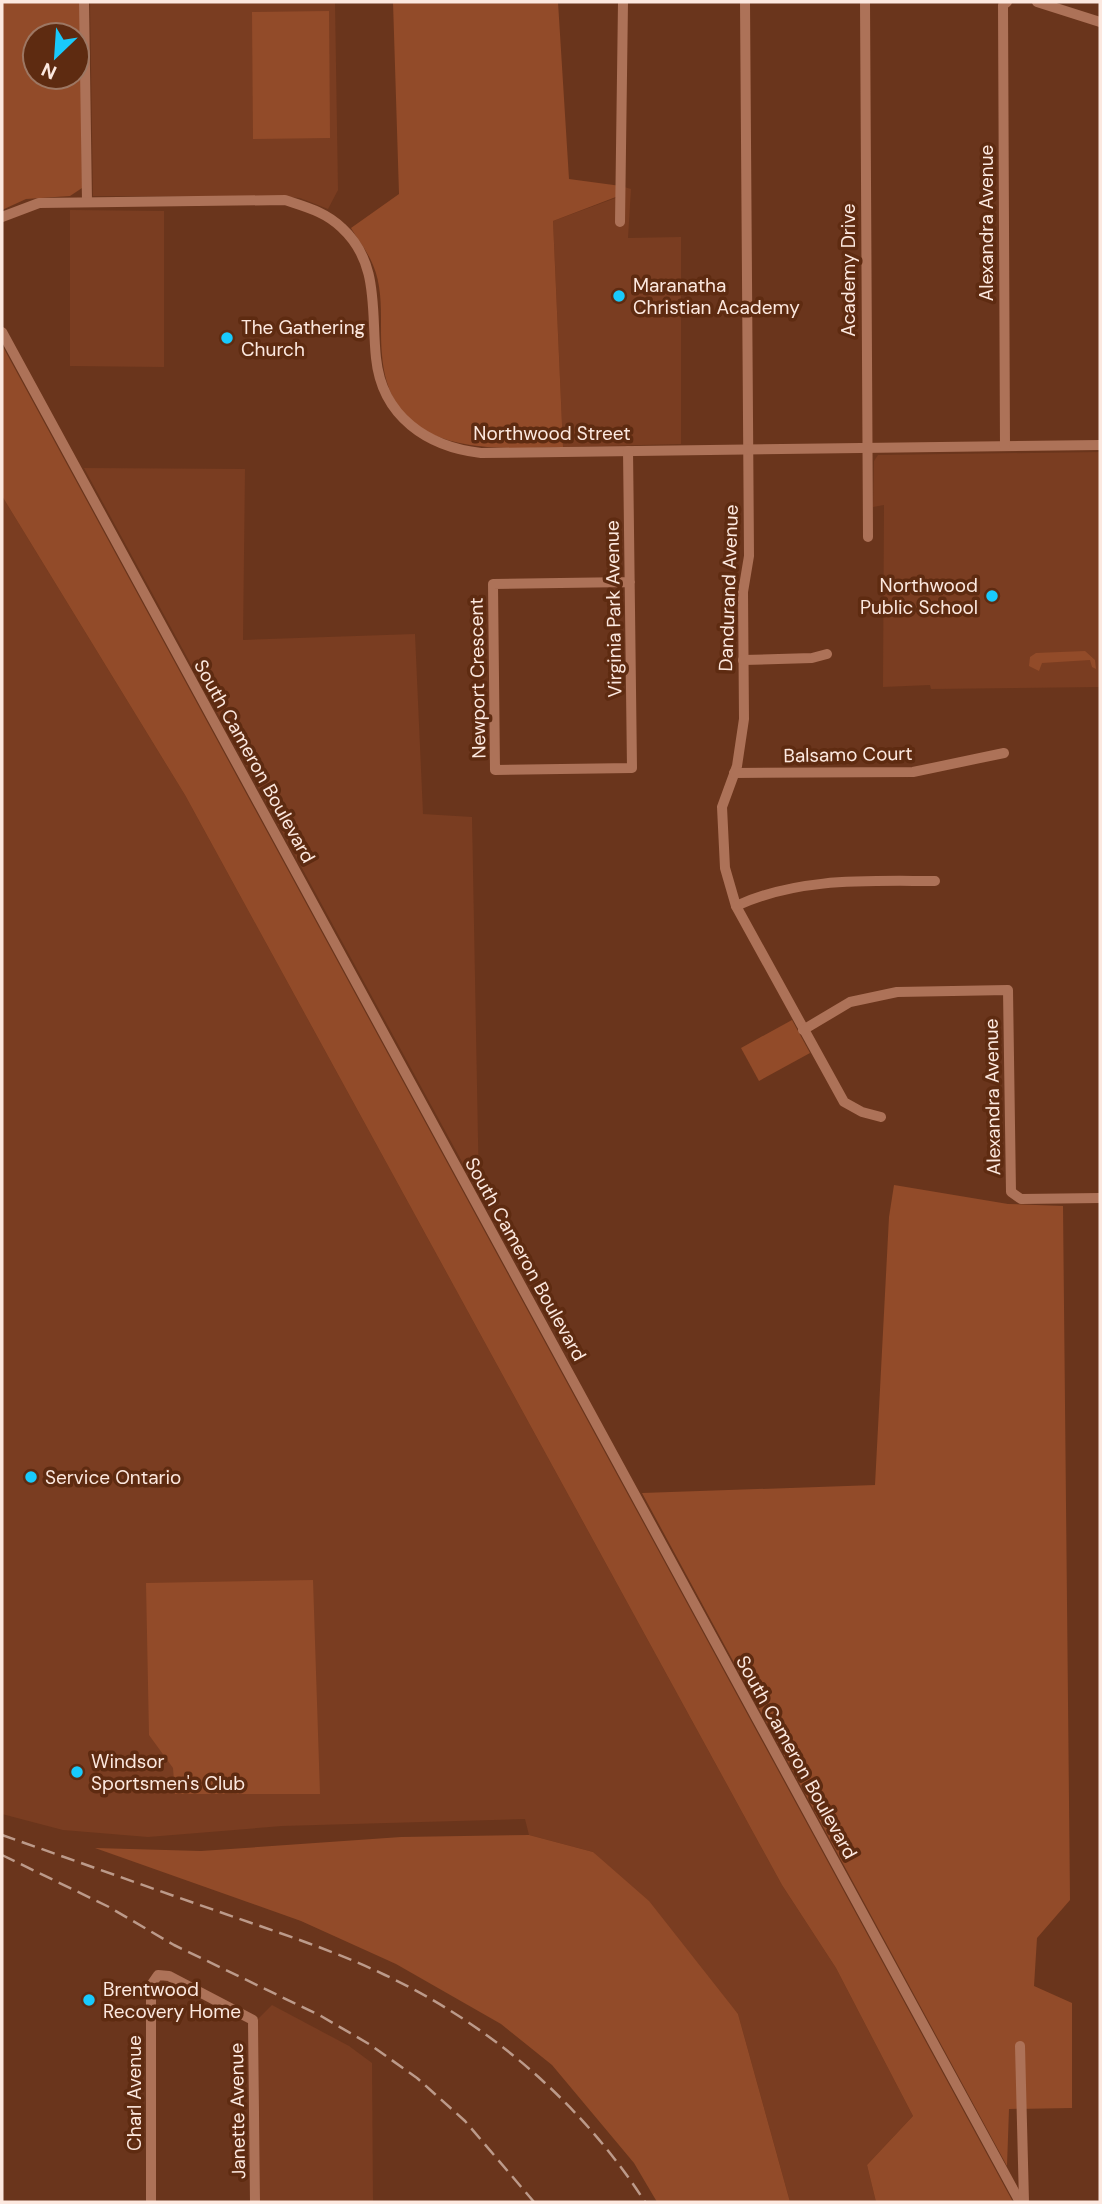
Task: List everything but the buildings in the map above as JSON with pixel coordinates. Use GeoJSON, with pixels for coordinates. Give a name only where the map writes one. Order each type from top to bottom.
{"type":"FeatureCollection","features":[{"type":"Feature","properties":{"kind":"street"},"geometry":{"type":"LineString","coordinates":[[84,2],[87,202]]}},
{"type":"Feature","properties":{"kind":"street"},"geometry":{"type":"LineString","coordinates":[[620,222],[623,2]]}},
{"type":"Feature","properties":{"kind":"street","name":"Dandurand Avenue"},"geometry":{"type":"LineString","coordinates":[[745,2],[749,556],[743,592],[744,719],[734,774],[722,807],[725,868],[736,905],[844,1102],[881,1117]]}},
{"type":"Feature","properties":{"kind":"street","name":"Academy Drive"},"geometry":{"type":"LineString","coordinates":[[865,2],[868,537]]}},
{"type":"Feature","properties":{"kind":"street","name":"Alexandra Avenue"},"geometry":{"type":"LineString","coordinates":[[1005,446],[1003,5],[1007,2]]}},
{"type":"Feature","properties":{"kind":"street"},"geometry":{"type":"LineString","coordinates":[[1037,2],[1100,22]]}},
{"type":"Feature","properties":{"kind":"street","name":"Northwood Street"},"geometry":{"type":"LineString","coordinates":[[2,217],[39,203],[87,202],[285,200],[320,211],[343,228],[361,253],[371,276],[376,360],[382,385],[396,410],[432,442],[454,450],[481,453],[1100,445]]}},
{"type":"Feature","properties":{"kind":"street","name":"South Cameron Boulevard"},"geometry":{"type":"LineString","coordinates":[[2,332],[1022,2202]]}},
{"type":"Feature","properties":{"kind":"street","name":"Virginia Park Avenue"},"geometry":{"type":"LineString","coordinates":[[628,451],[632,768]]}},
{"type":"Feature","properties":{"kind":"street","name":"Newport Crescent"},"geometry":{"type":"LineString","coordinates":[[630,583],[493,584],[495,771],[632,768]]}},
{"type":"Feature","properties":{"kind":"street"},"geometry":{"type":"LineString","coordinates":[[743,660],[812,658],[827,654]]}},
{"type":"Feature","properties":{"kind":"street","name":"Balsamo Court"},"geometry":{"type":"LineString","coordinates":[[734,774],[913,772],[1004,753]]}},
{"type":"Feature","properties":{"kind":"street"},"geometry":{"type":"LineString","coordinates":[[736,905],[798,887],[840,881],[935,881]]}},
{"type":"Feature","properties":{"kind":"street","name":"Alexandra Avenue"},"geometry":{"type":"LineString","coordinates":[[803,1030],[850,1002],[897,992],[1008,990],[1011,1192],[1021,1199],[1100,1198]]}},
{"type":"Feature","properties":{"kind":"street","name":"Charl Avenue"},"geometry":{"type":"LineString","coordinates":[[152,2202],[151,1985],[158,1976],[169,1976],[253,2020]]}},
{"type":"Feature","properties":{"kind":"street","name":"Janette Avenue"},"geometry":{"type":"LineString","coordinates":[[253,2020],[255,2202]]}},
{"type":"Feature","properties":{"kind":"street"},"geometry":{"type":"LineString","coordinates":[[1020,2046],[1022,2202]]}},
{"type":"Feature","properties":{"kind":"shaded area"},"geometry":{"type":"Polygon","coordinates":[[[2,2],[81,2],[81,21],[21,21],[21,91],[81,91],[82,188],[70,196],[26,199],[2,210],[2,2]]]}},
{"type":"Feature","properties":{"kind":"shaded area"},"geometry":{"type":"Polygon","coordinates":[[[90,2],[335,2],[338,190],[328,209],[300,198],[277,196],[93,196],[90,2]]]}},
{"type":"Feature","properties":{"kind":"shaded area"},"geometry":{"type":"Polygon","coordinates":[[[393,2],[558,2],[569,179],[621,186],[621,195],[553,221],[563,447],[505,448],[475,446],[448,440],[423,429],[403,413],[389,388],[382,355],[377,276],[351,228],[399,194],[393,2]]]}},
{"type":"Feature","properties":{"kind":"shaded area"},"geometry":{"type":"Polygon","coordinates":[[[329,11],[330,138],[253,139],[252,12],[329,11]]]}},
{"type":"Feature","properties":{"kind":"shaded area","name":"Maranatha Christian Academy"},"geometry":{"type":"Polygon","coordinates":[[[621,186],[631,189],[628,238],[681,237],[681,444],[563,447],[553,221],[621,196],[621,186]]]}},
{"type":"Feature","properties":{"kind":"shaded area"},"geometry":{"type":"Polygon","coordinates":[[[70,210],[164,211],[164,367],[70,366],[70,210]]]}},
{"type":"Feature","properties":{"kind":"shaded area"},"geometry":{"type":"Polygon","coordinates":[[[2,345],[1013,2202],[876,2202],[867,2165],[913,2116],[836,1968],[782,1885],[185,795],[2,496],[2,345]]]}},
{"type":"Feature","properties":{"kind":"shaded area","name":"Northwood Public School"},"geometry":{"type":"Polygon","coordinates":[[[1100,452],[1100,687],[883,687],[884,505],[873,507],[874,461],[878,455],[1100,452]]]}},
{"type":"Feature","properties":{"kind":"shaded area"},"geometry":{"type":"Polygon","coordinates":[[[84,468],[245,469],[243,640],[415,634],[423,814],[472,817],[479,1193],[84,468]]]}},
{"type":"Feature","properties":{"kind":"shaded area"},"geometry":{"type":"Polygon","coordinates":[[[2,496],[185,795],[782,1885],[836,1968],[913,2116],[867,2165],[876,2202],[790,2202],[738,2014],[593,1852],[529,1835],[525,1819],[282,1826],[148,1837],[63,1830],[2,1814],[2,496]]]}},
{"type":"Feature","properties":{"kind":"shaded area"},"geometry":{"type":"Polygon","coordinates":[[[1085,651],[1095,660],[1096,669],[1092,667],[1090,660],[1042,663],[1039,671],[1029,666],[1030,657],[1036,653],[1085,651]]]}},
{"type":"Feature","properties":{"kind":"shaded area"},"geometry":{"type":"Polygon","coordinates":[[[792,1020],[810,1053],[759,1081],[741,1048],[792,1020]]]}},
{"type":"Feature","properties":{"kind":"shaded area"},"geometry":{"type":"Polygon","coordinates":[[[894,1185],[1008,1204],[1063,1206],[1070,1900],[1037,1938],[1034,1986],[1072,2003],[1072,2108],[1009,2109],[1007,2166],[642,1493],[875,1485],[889,1217],[894,1185]]]}},
{"type":"Feature","properties":{"kind":"shaded area"},"geometry":{"type":"Polygon","coordinates":[[[313,1580],[320,1794],[175,1794],[173,1768],[149,1735],[146,1583],[313,1580]]]}},
{"type":"Feature","properties":{"kind":"shaded area"},"geometry":{"type":"Polygon","coordinates":[[[529,1835],[593,1852],[649,1901],[738,2014],[790,2202],[657,2202],[634,2163],[552,2065],[501,2024],[396,1964],[301,1921],[95,1848],[201,1851],[401,1837],[529,1835]]]}},
{"type":"Feature","properties":{"kind":"shaded area"},"geometry":{"type":"Polygon","coordinates":[[[272,2005],[349,2046],[372,2063],[373,2202],[260,2202],[258,2019],[272,2005]]]}},
{"type":"Feature","properties":{"kind":"railway"},"geometry":{"type":"LineString","coordinates":[[2,1835],[323,1949],[424,1995],[497,2043],[531,2070],[593,2132],[645,2202]]}},
{"type":"Feature","properties":{"kind":"railway"},"geometry":{"type":"LineString","coordinates":[[2,1855],[109,1907],[174,1945],[321,2016],[369,2044],[417,2078],[465,2121],[534,2202]]}},
{"type":"Feature","properties":{"kind":"place","name":"Maranatha Christian Academy"},"geometry":{"type":"Point","coordinates":[619,296]}},
{"type":"Feature","properties":{"kind":"place","name":"The Gathering Church"},"geometry":{"type":"Point","coordinates":[227,338]}},
{"type":"Feature","properties":{"kind":"place","name":"Northwood Public School"},"geometry":{"type":"Point","coordinates":[992,596]}},
{"type":"Feature","properties":{"kind":"place","name":"Service Ontario"},"geometry":{"type":"Point","coordinates":[31,1477]}},
{"type":"Feature","properties":{"kind":"place","name":"Windsor Sportsmen's Club"},"geometry":{"type":"Point","coordinates":[77,1772]}},
{"type":"Feature","properties":{"kind":"place","name":"Brentwood Recovery Home"},"geometry":{"type":"Point","coordinates":[89,2000]}}]}
